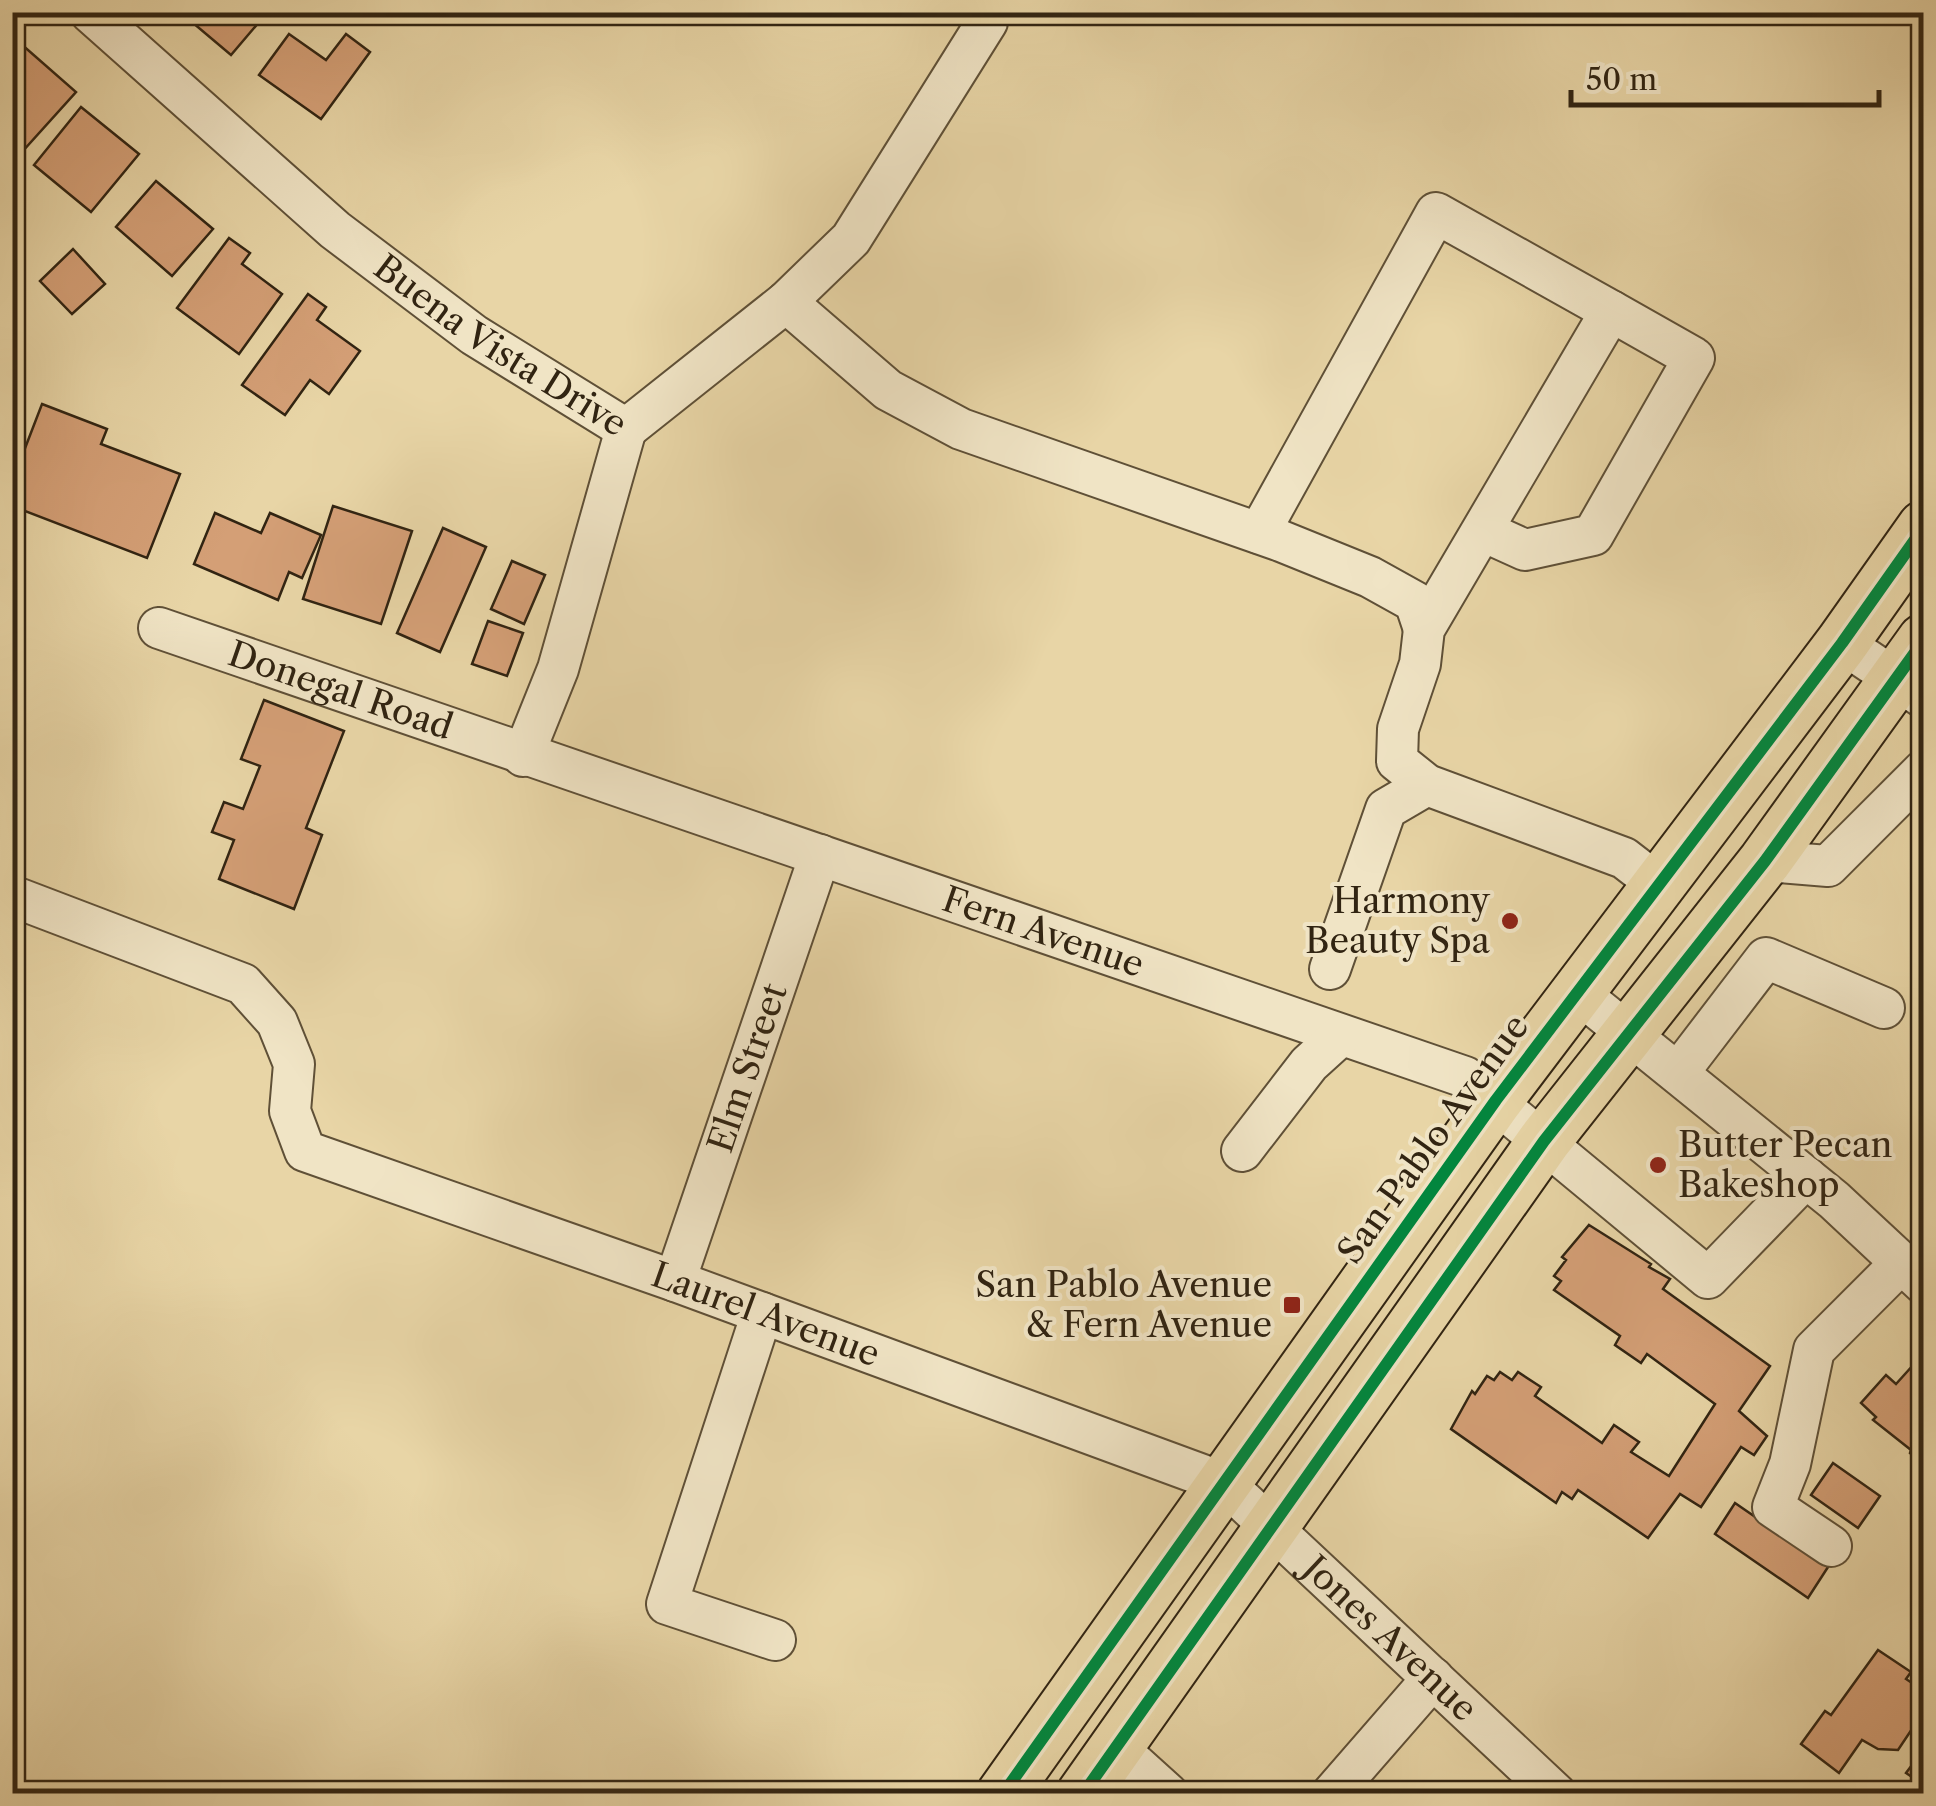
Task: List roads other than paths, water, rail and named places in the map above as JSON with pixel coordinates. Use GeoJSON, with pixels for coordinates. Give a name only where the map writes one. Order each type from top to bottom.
{"type":"FeatureCollection","features":[{"type":"Feature","properties":{"kind":"main road","name":"San Pablo Avenue"},"geometry":{"type":"LineString","coordinates":[[1003,1794],[1496,1100],[1842,643],[1924,528]]}},
{"type":"Feature","properties":{"kind":"main road"},"geometry":{"type":"LineString","coordinates":[[1083,1794],[1544,1141],[1915,672]]}},
{"type":"Feature","properties":{"kind":"street","name":"Buena Vista Drive"},"geometry":{"type":"LineString","coordinates":[[90,12],[335,230],[474,335],[626,429],[786,302],[851,239],[987,22],[987,12]]}},
{"type":"Feature","properties":{"kind":"street"},"geometry":{"type":"LineString","coordinates":[[1259,533],[1436,213],[1694,358],[1593,535],[1525,550],[1483,531]]}},
{"type":"Feature","properties":{"kind":"street"},"geometry":{"type":"LineString","coordinates":[[786,302],[888,390],[961,429],[1259,533],[1370,577],[1415,602],[1424,628]]}},
{"type":"Feature","properties":{"kind":"street"},"geometry":{"type":"LineString","coordinates":[[1611,311],[1424,628],[1420,664],[1398,728],[1398,761],[1427,785],[1624,858],[1659,885]]}},
{"type":"Feature","properties":{"kind":"street"},"geometry":{"type":"LineString","coordinates":[[523,756],[558,669],[626,429]]}},
{"type":"Feature","properties":{"kind":"street","name":"Donegal Road"},"geometry":{"type":"LineString","coordinates":[[159,628],[523,756]]}},
{"type":"Feature","properties":{"kind":"street"},"geometry":{"type":"LineString","coordinates":[[1842,643],[1915,672]]}},
{"type":"Feature","properties":{"kind":"street","name":"Fern Avenue"},"geometry":{"type":"LineString","coordinates":[[523,756],[1465,1077],[1708,1278],[1806,1176]]}},
{"type":"Feature","properties":{"kind":"street"},"geometry":{"type":"LineString","coordinates":[[1765,861],[1828,866],[1924,770]]}},
{"type":"Feature","properties":{"kind":"street"},"geometry":{"type":"LineString","coordinates":[[1330,970],[1386,809],[1427,785]]}},
{"type":"Feature","properties":{"kind":"street","name":"Elm Street"},"geometry":{"type":"LineString","coordinates":[[675,1282],[820,855]]}},
{"type":"Feature","properties":{"kind":"street","name":"Laurel Avenue"},"geometry":{"type":"LineString","coordinates":[[12,896],[243,984],[277,1022],[294,1064],[290,1111],[306,1151],[1224,1482]]}},
{"type":"Feature","properties":{"kind":"street"},"geometry":{"type":"LineString","coordinates":[[1678,1072],[1766,958],[1884,1008]]}},
{"type":"Feature","properties":{"kind":"street"},"geometry":{"type":"LineString","coordinates":[[1577,992],[1806,1176],[1912,1273],[1814,1350],[1790,1464],[1773,1507],[1831,1546]]}},
{"type":"Feature","properties":{"kind":"street"},"geometry":{"type":"LineString","coordinates":[[1242,1150],[1309,1064],[1341,1035]]}},
{"type":"Feature","properties":{"kind":"street"},"geometry":{"type":"LineString","coordinates":[[762,1313],[667,1604],[774,1640]]}},
{"type":"Feature","properties":{"kind":"street","name":"Jones Avenue"},"geometry":{"type":"LineString","coordinates":[[1224,1482],[1556,1794]]}},
{"type":"Feature","properties":{"kind":"street"},"geometry":{"type":"LineString","coordinates":[[1332,1794],[1433,1678]]}},
{"type":"Feature","properties":{"kind":"street"},"geometry":{"type":"LineString","coordinates":[[1116,1746],[1168,1794]]}},
{"type":"Feature","properties":{"kind":"place","name":"Harmony Beauty Spa"},"geometry":{"type":"Point","coordinates":[1510,921]}},
{"type":"Feature","properties":{"kind":"place","name":"Butter Pecan Bakeshop"},"geometry":{"type":"Point","coordinates":[1658,1165]}},
{"type":"Feature","properties":{"kind":"place","name":"San Pablo Avenue & Fern Avenue"},"geometry":{"type":"Point","coordinates":[1292,1305]}}]}
